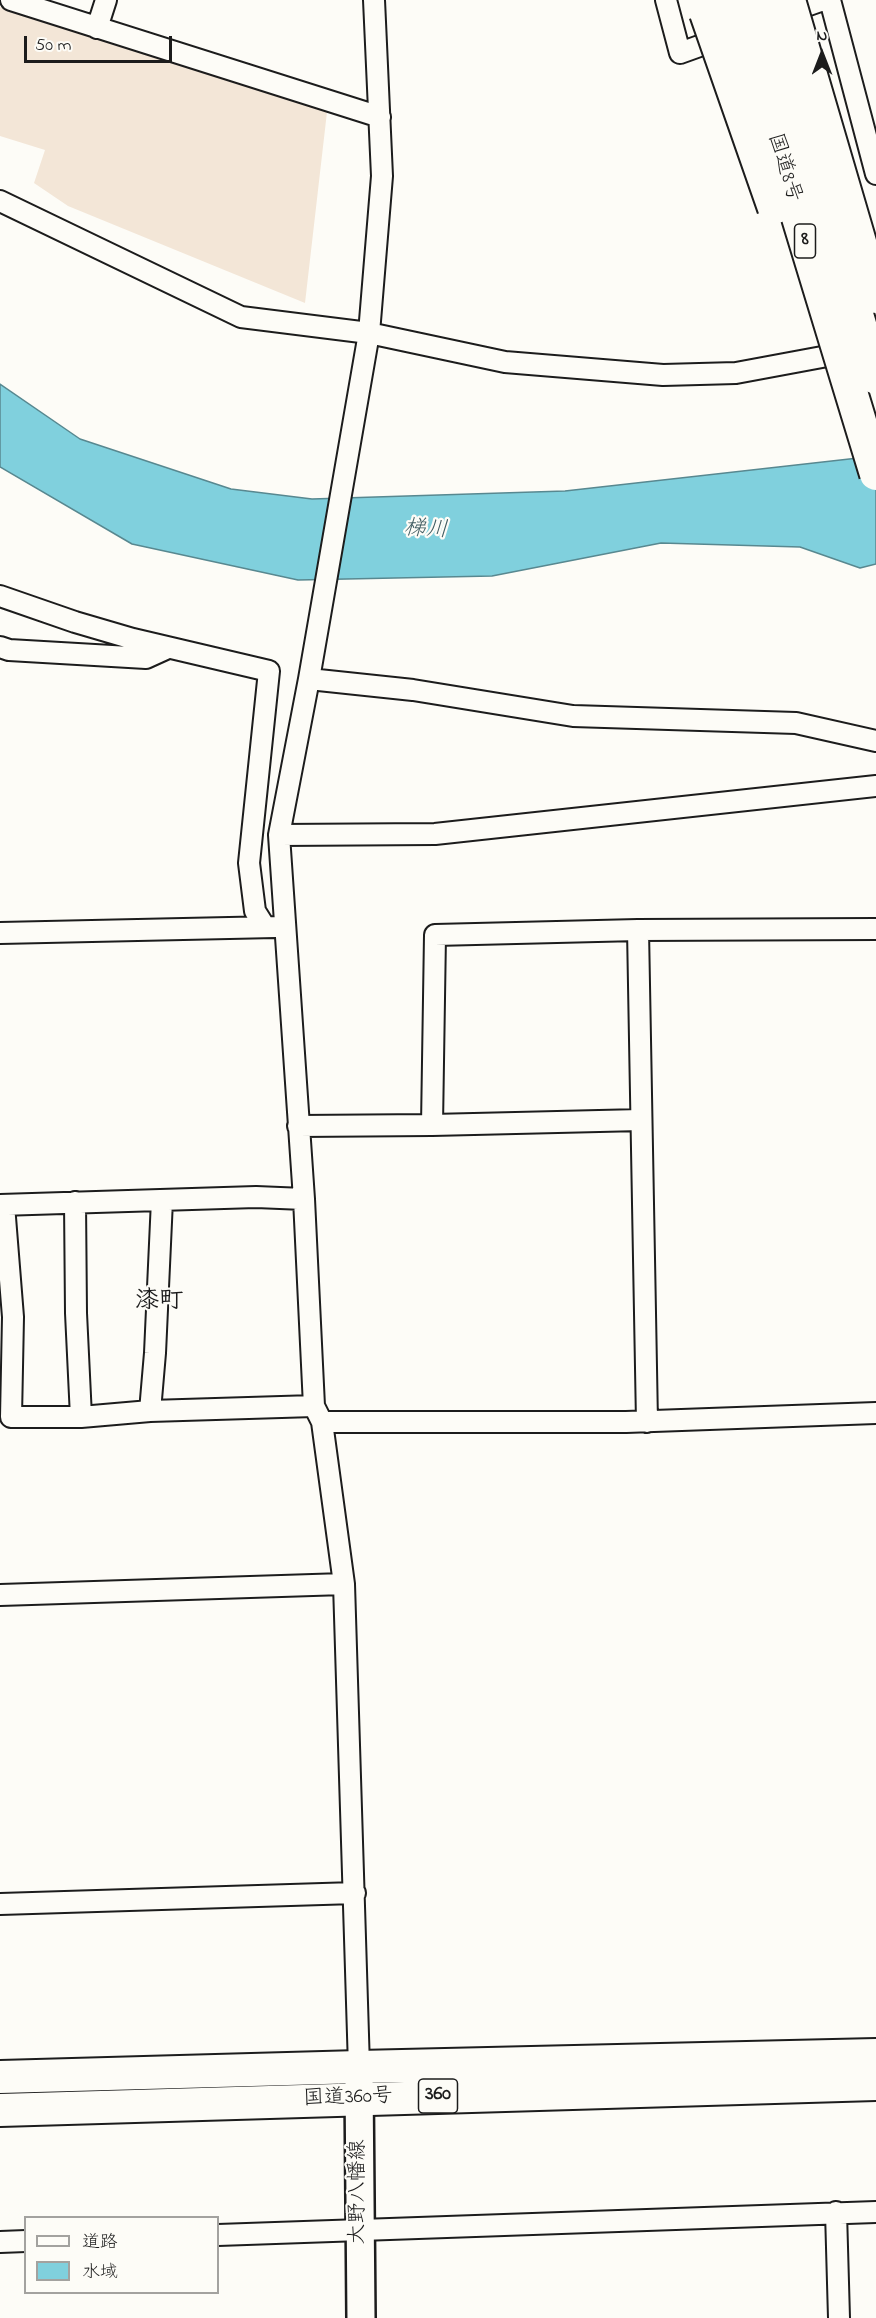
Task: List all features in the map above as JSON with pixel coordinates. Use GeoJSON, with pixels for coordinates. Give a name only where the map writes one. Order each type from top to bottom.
{"type":"FeatureCollection","features":[{"type":"Feature","properties":{"kind":"highway"},"geometry":{"type":"LineString","coordinates":[[806,2],[876,297]]}},
{"type":"Feature","properties":{"kind":"highway","name":"国道8号"},"geometry":{"type":"LineString","coordinates":[[724,11],[876,378]]}},
{"type":"Feature","properties":{"kind":"highway"},"geometry":{"type":"LineString","coordinates":[[724,11],[789,254],[863,434],[876,474]]}},
{"type":"Feature","properties":{"kind":"highway","name":"国道360号"},"geometry":{"type":"LineString","coordinates":[[0,2077],[876,2055]]}},
{"type":"Feature","properties":{"kind":"highway","name":"国道360号"},"geometry":{"type":"LineString","coordinates":[[0,2110],[876,2084]]}},
{"type":"Feature","properties":{"kind":"main road","name":"大野八幡線"},"geometry":{"type":"LineString","coordinates":[[359,2067],[361,2318]]}},
{"type":"Feature","properties":{"kind":"street"},"geometry":{"type":"LineString","coordinates":[[11,0],[380,117]]}},
{"type":"Feature","properties":{"kind":"street"},"geometry":{"type":"LineString","coordinates":[[97,28],[106,0]]}},
{"type":"Feature","properties":{"kind":"street"},"geometry":{"type":"LineString","coordinates":[[359,2067],[344,1584],[318,1414],[279,835],[310,671],[367,340],[382,176],[374,0]]}},
{"type":"Feature","properties":{"kind":"street"},"geometry":{"type":"LineString","coordinates":[[666,0],[680,53],[724,11]]}},
{"type":"Feature","properties":{"kind":"street"},"geometry":{"type":"LineString","coordinates":[[830,0],[876,174]]}},
{"type":"Feature","properties":{"kind":"street"},"geometry":{"type":"LineString","coordinates":[[0,201],[241,317],[367,340],[505,362],[663,375],[736,374],[876,347]]}},
{"type":"Feature","properties":{"kind":"street"},"geometry":{"type":"LineString","coordinates":[[0,596],[75,622],[168,648],[269,671],[249,863],[255,911],[265,927]]}},
{"type":"Feature","properties":{"kind":"street"},"geometry":{"type":"LineString","coordinates":[[0,647],[9,650],[146,658],[168,648]]}},
{"type":"Feature","properties":{"kind":"street"},"geometry":{"type":"LineString","coordinates":[[310,671],[573,716],[796,723],[876,741]]}},
{"type":"Feature","properties":{"kind":"street"},"geometry":{"type":"LineString","coordinates":[[279,835],[435,834],[876,786]]}},
{"type":"Feature","properties":{"kind":"street"},"geometry":{"type":"LineString","coordinates":[[0,933],[286,926]]}},
{"type":"Feature","properties":{"kind":"street"},"geometry":{"type":"LineString","coordinates":[[432,1125],[435,935],[638,930],[876,929]]}},
{"type":"Feature","properties":{"kind":"street"},"geometry":{"type":"LineString","coordinates":[[638,930],[647,1422]]}},
{"type":"Feature","properties":{"kind":"street"},"geometry":{"type":"LineString","coordinates":[[298,1126],[641,1120]]}},
{"type":"Feature","properties":{"kind":"street"},"geometry":{"type":"LineString","coordinates":[[303,1199],[256,1197],[2,1205],[14,1317],[11,1417],[81,1417],[150,1411],[647,1422],[876,1413]]}},
{"type":"Feature","properties":{"kind":"street"},"geometry":{"type":"LineString","coordinates":[[150,1411],[156,1342],[162,1200]]}},
{"type":"Feature","properties":{"kind":"street"},"geometry":{"type":"LineString","coordinates":[[75,1202],[76,1313],[81,1417]]}},
{"type":"Feature","properties":{"kind":"street"},"geometry":{"type":"LineString","coordinates":[[0,1595],[344,1584]]}},
{"type":"Feature","properties":{"kind":"street"},"geometry":{"type":"LineString","coordinates":[[0,1904],[355,1893]]}},
{"type":"Feature","properties":{"kind":"street"},"geometry":{"type":"LineString","coordinates":[[836,2212],[839,2318]]}},
{"type":"Feature","properties":{"kind":"street"},"geometry":{"type":"LineString","coordinates":[[219,2235],[876,2212]]}},
{"type":"Feature","properties":{"kind":"street"},"geometry":{"type":"LineString","coordinates":[[0,2242],[24,2241]]}},
{"type":"Feature","properties":{"kind":"shaded area"},"geometry":{"type":"Polygon","coordinates":[[[0,7],[327,112],[305,303],[68,206],[34,183],[45,150],[0,136],[0,7]]]}},
{"type":"Feature","properties":{"kind":"water","name":"梯川"},"geometry":{"type":"Polygon","coordinates":[[[0,384],[80,439],[231,489],[312,499],[565,491],[876,456],[876,564],[860,568],[800,547],[661,543],[492,576],[298,580],[132,544],[0,467],[0,384]]]}},
{"type":"Feature","properties":{"kind":"district","name":"漆町"},"geometry":{"type":"Point","coordinates":[159,1303]}}]}
